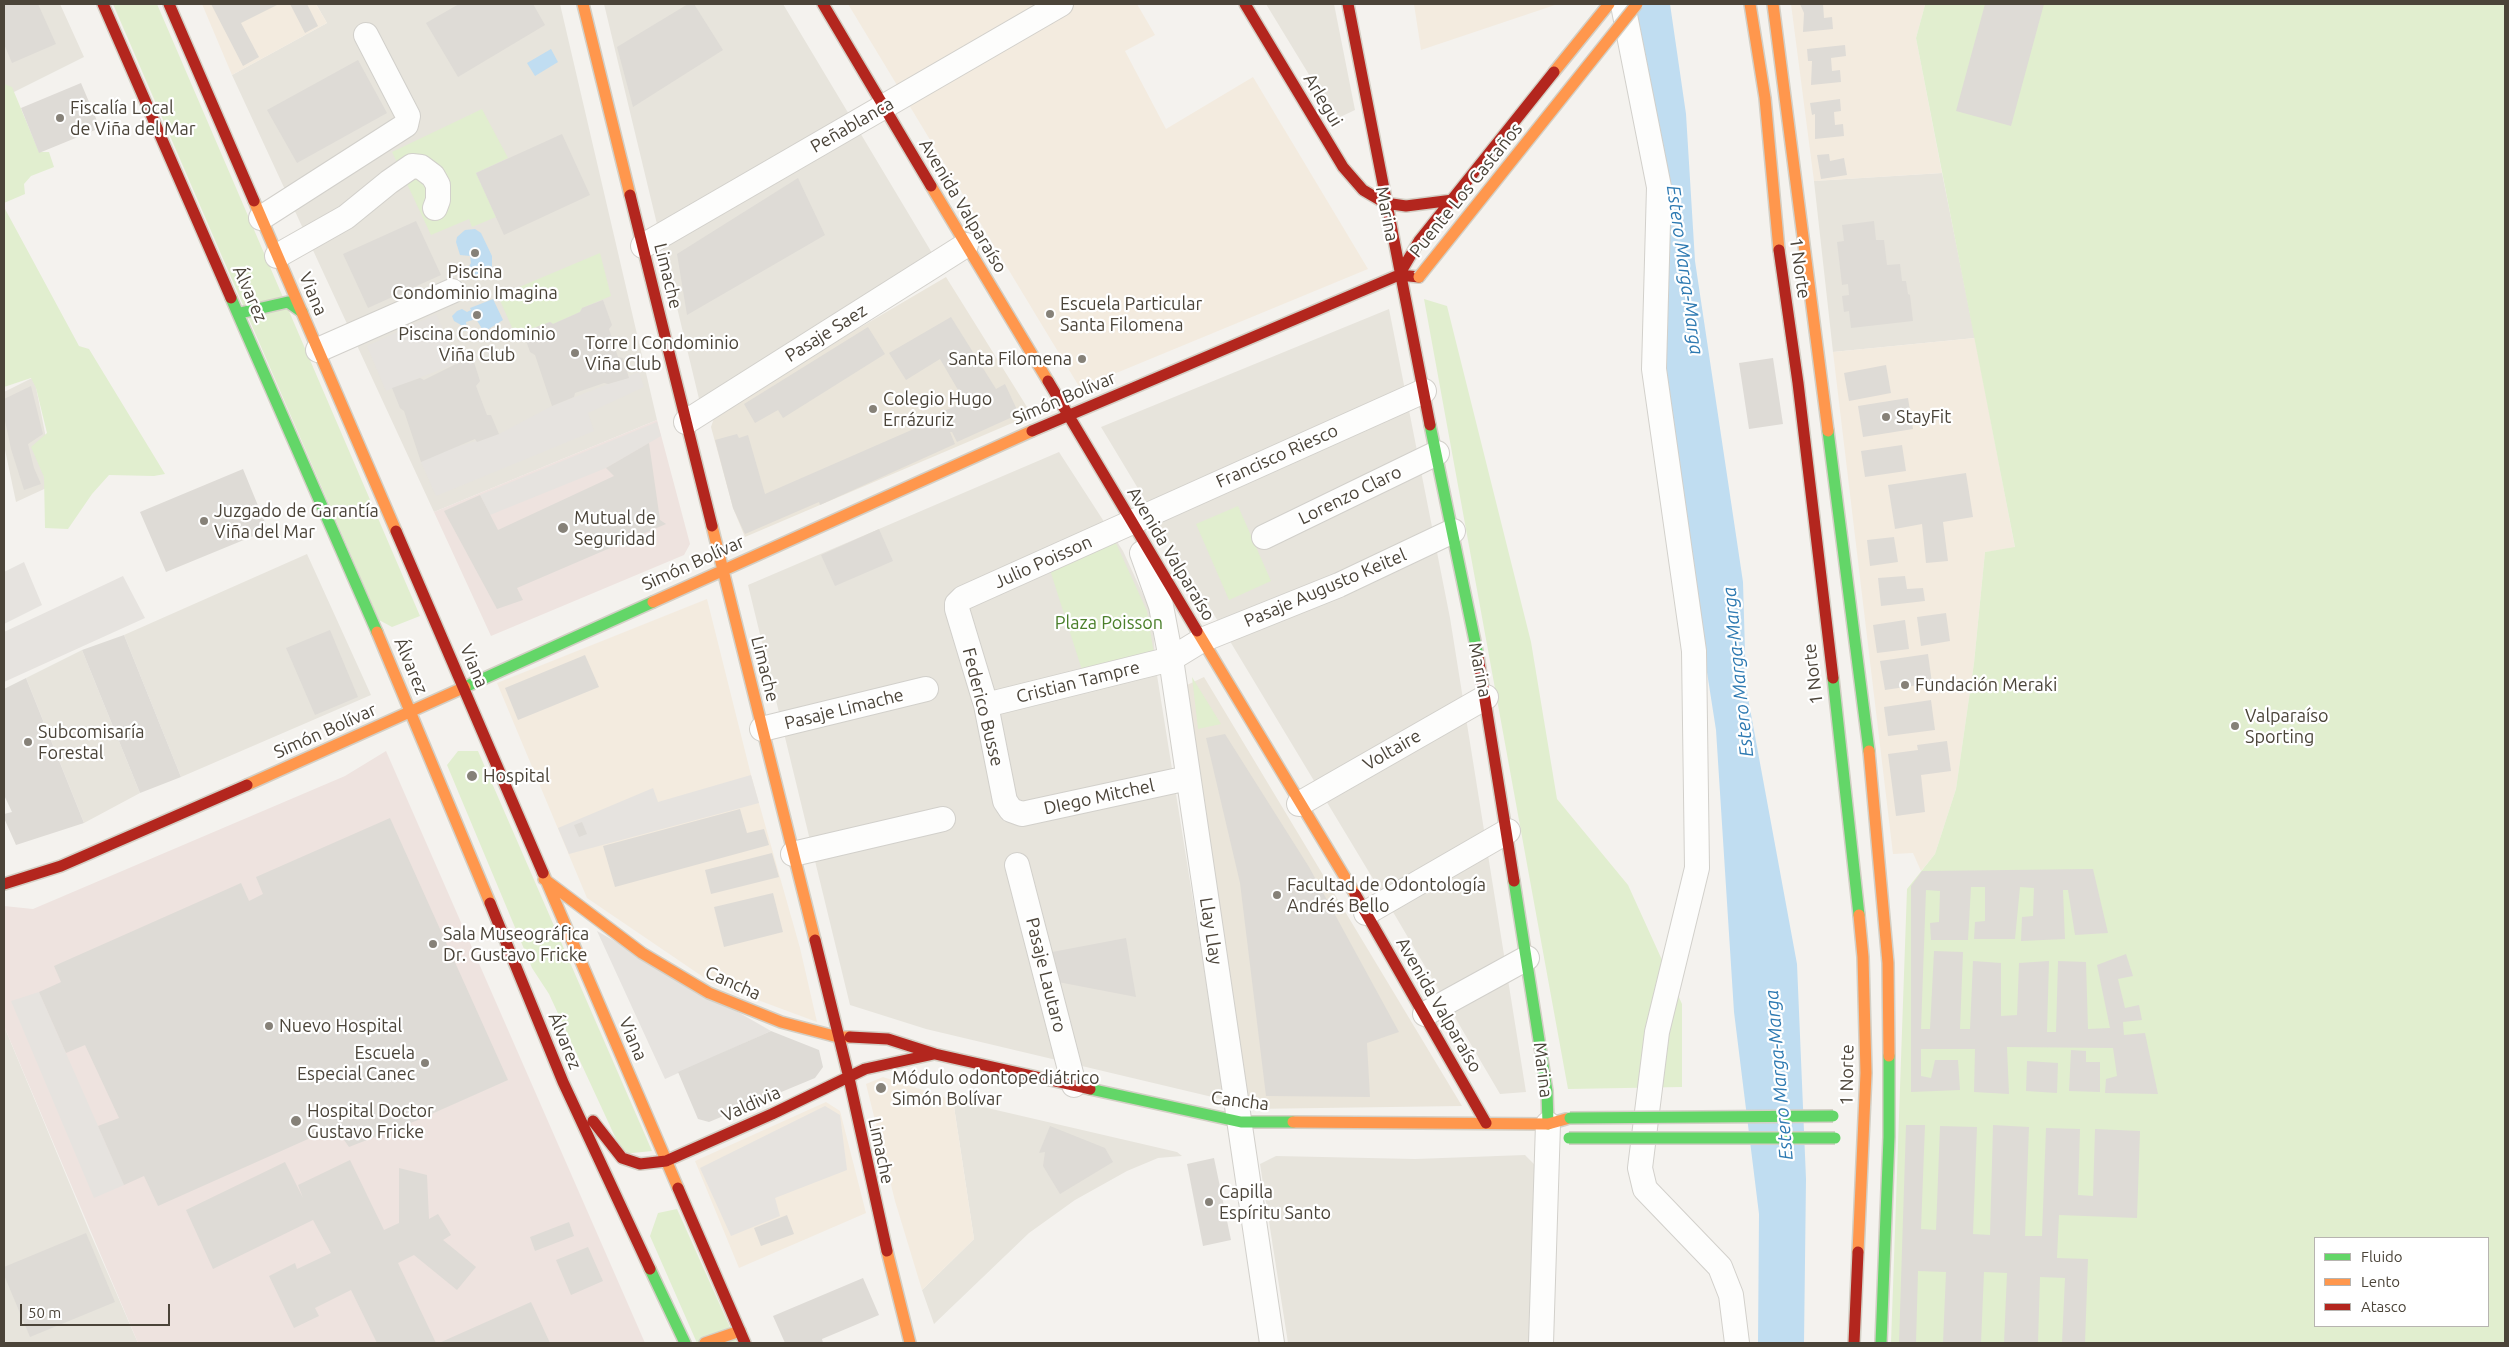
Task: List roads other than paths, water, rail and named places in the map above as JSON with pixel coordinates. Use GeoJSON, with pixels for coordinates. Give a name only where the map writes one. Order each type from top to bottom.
{"type":"FeatureCollection","features":[{"type":"Feature","properties":{"kind":"main road","name":"Álvarez"},"geometry":{"type":"LineString","coordinates":[[103,4],[240,313],[411,711],[563,1082],[685,1343]]}},
{"type":"Feature","properties":{"kind":"main road","name":"Viana"},"geometry":{"type":"LineString","coordinates":[[169,4],[745,1343]]}},
{"type":"Feature","properties":{"kind":"main road","name":"Limache"},"geometry":{"type":"LineString","coordinates":[[583,4],[849,1078],[875,1203],[910,1343]]}},
{"type":"Feature","properties":{"kind":"main road","name":"Avenida Valparaíso"},"geometry":{"type":"LineString","coordinates":[[823,4],[1131,523],[1366,913],[1486,1123]]}},
{"type":"Feature","properties":{"kind":"main road","name":"Arlegui"},"geometry":{"type":"LineString","coordinates":[[1245,4],[1352,180],[1373,198],[1385,203]]}},
{"type":"Feature","properties":{"kind":"main road","name":"Marina"},"geometry":{"type":"LineString","coordinates":[[1348,4],[1398,275],[1424,390],[1486,697],[1548,1098],[1559,1121]]}},
{"type":"Feature","properties":{"kind":"main road","name":"Puente Los Castaños"},"geometry":{"type":"LineString","coordinates":[[1609,4],[1412,251],[1398,275],[1419,277],[1637,4]]}},
{"type":"Feature","properties":{"kind":"main road","name":"1 Norte"},"geometry":{"type":"LineString","coordinates":[[1750,4],[1765,98],[1778,241],[1798,382],[1849,812],[1863,957],[1866,1073],[1854,1343]]}},
{"type":"Feature","properties":{"kind":"main road","name":"1 Norte"},"geometry":{"type":"LineString","coordinates":[[1773,4],[1872,773],[1888,963],[1888,1137],[1881,1343]]}},
{"type":"Feature","properties":{"kind":"main road"},"geometry":{"type":"LineString","coordinates":[[1385,203],[1406,206],[1452,200]]}},
{"type":"Feature","properties":{"kind":"main road","name":"Simón Bolívar"},"geometry":{"type":"LineString","coordinates":[[4,884],[61,866],[222,797],[722,569],[1067,415],[1398,275]]}},
{"type":"Feature","properties":{"kind":"main road"},"geometry":{"type":"LineString","coordinates":[[240,313],[288,302],[302,312]]}},
{"type":"Feature","properties":{"kind":"main road","name":"Cancha"},"geometry":{"type":"LineString","coordinates":[[544,879],[642,953],[701,989],[761,1015],[838,1037],[863,1036],[888,1039],[935,1054],[1240,1122],[1486,1123],[1864,1116]]}},
{"type":"Feature","properties":{"kind":"main road","name":"Cancha"},"geometry":{"type":"LineString","coordinates":[[849,1078],[865,1069],[935,1054]]}},
{"type":"Feature","properties":{"kind":"main road","name":"Valdivia"},"geometry":{"type":"LineString","coordinates":[[563,1082],[622,1158],[640,1164],[666,1161],[849,1078]]}},
{"type":"Feature","properties":{"kind":"main road"},"geometry":{"type":"LineString","coordinates":[[1864,1116],[1872,1140],[1874,1157]]}},
{"type":"Feature","properties":{"kind":"main road"},"geometry":{"type":"LineString","coordinates":[[1559,1121],[1569,1138],[1835,1138],[1843,1139],[1864,1149]]}},
{"type":"Feature","properties":{"kind":"main road"},"geometry":{"type":"LineString","coordinates":[[1876,1171],[1886,1220]]}},
{"type":"Feature","properties":{"kind":"main road"},"geometry":{"type":"LineString","coordinates":[[705,1343],[740,1331]]}},
{"type":"Feature","properties":{"kind":"street","name":"Peñablanca"},"geometry":{"type":"LineString","coordinates":[[643,246],[1061,4]]}},
{"type":"Feature","properties":{"kind":"street"},"geometry":{"type":"LineString","coordinates":[[1623,4],[1658,178],[1654,369],[1694,651],[1697,868],[1657,1032],[1640,1168],[1645,1189],[1720,1267],[1731,1295],[1737,1343]]}},
{"type":"Feature","properties":{"kind":"street"},"geometry":{"type":"LineString","coordinates":[[261,218],[406,125],[408,116],[366,35]]}},
{"type":"Feature","properties":{"kind":"street"},"geometry":{"type":"LineString","coordinates":[[278,256],[346,218],[389,182],[412,166],[421,167],[433,176],[438,185],[438,200],[435,208]]}},
{"type":"Feature","properties":{"kind":"street","name":"Pasaje Saez"},"geometry":{"type":"LineString","coordinates":[[686,422],[966,245]]}},
{"type":"Feature","properties":{"kind":"street"},"geometry":{"type":"LineString","coordinates":[[318,350],[452,291]]}},
{"type":"Feature","properties":{"kind":"street","name":"Francisco Riesco"},"geometry":{"type":"LineString","coordinates":[[1131,523],[1424,390]]}},
{"type":"Feature","properties":{"kind":"street","name":"Lorenzo Claro"},"geometry":{"type":"LineString","coordinates":[[1264,537],[1437,453]]}},
{"type":"Feature","properties":{"kind":"street","name":"Julio Poisson"},"geometry":{"type":"LineString","coordinates":[[957,604],[963,598],[1131,523]]}},
{"type":"Feature","properties":{"kind":"street","name":"Llay Llay"},"geometry":{"type":"LineString","coordinates":[[1131,523],[1161,606],[1171,658],[1272,1343]]}},
{"type":"Feature","properties":{"kind":"street","name":"Pasaje Augusto Keitel"},"geometry":{"type":"LineString","coordinates":[[1171,658],[1202,640],[1339,585],[1453,531]]}},
{"type":"Feature","properties":{"kind":"street","name":"Federico Busse"},"geometry":{"type":"LineString","coordinates":[[957,604],[986,705],[1005,801],[1011,810]]}},
{"type":"Feature","properties":{"kind":"street","name":"Cristian Tampre"},"geometry":{"type":"LineString","coordinates":[[986,705],[1171,658]]}},
{"type":"Feature","properties":{"kind":"street","name":"Pasaje Limache"},"geometry":{"type":"LineString","coordinates":[[762,729],[926,689]]}},
{"type":"Feature","properties":{"kind":"street","name":"Voltaire"},"geometry":{"type":"LineString","coordinates":[[1299,804],[1486,697]]}},
{"type":"Feature","properties":{"kind":"street","name":"DIego Mitchel"},"geometry":{"type":"LineString","coordinates":[[1011,810],[1022,814],[1188,778]]}},
{"type":"Feature","properties":{"kind":"street"},"geometry":{"type":"LineString","coordinates":[[793,854],[943,819]]}},
{"type":"Feature","properties":{"kind":"street"},"geometry":{"type":"LineString","coordinates":[[1366,913],[1508,832]]}},
{"type":"Feature","properties":{"kind":"street","name":"Pasaje Lautaro"},"geometry":{"type":"LineString","coordinates":[[1018,865],[1074,1085]]}},
{"type":"Feature","properties":{"kind":"street"},"geometry":{"type":"LineString","coordinates":[[1425,1014],[1527,958]]}},
{"type":"Feature","properties":{"kind":"street","name":"Marina"},"geometry":{"type":"LineString","coordinates":[[1541,1343],[1559,1121]]}},
{"type":"Feature","properties":{"kind":"water","name":"Estero Marga-Marga"},"geometry":{"type":"Polygon","coordinates":[[[1630,4],[1670,4],[1686,114],[1695,261],[1743,582],[1746,687],[1797,964],[1806,1179],[1804,1343],[1758,1343],[1759,1214],[1734,1012],[1716,730],[1657,352],[1670,228],[1661,139],[1630,4]]]}},
{"type":"Feature","properties":{"kind":"water"},"geometry":{"type":"Polygon","coordinates":[[[551,49],[558,62],[535,76],[527,63],[551,49]]]}},
{"type":"Feature","properties":{"kind":"water","name":"Piscina Condominio Imagina"},"geometry":{"type":"Polygon","coordinates":[[[475,229],[481,233],[492,256],[494,272],[487,276],[484,272],[473,279],[470,278],[467,270],[471,263],[470,256],[460,255],[456,242],[457,237],[465,230],[475,229]]]}},
{"type":"Feature","properties":{"kind":"water","name":"Piscina Condominio Viña Club"},"geometry":{"type":"Polygon","coordinates":[[[493,299],[503,320],[484,332],[476,319],[466,322],[467,331],[462,331],[461,325],[454,321],[452,316],[457,311],[462,309],[467,312],[471,310],[470,308],[493,299]]]}},
{"type":"Feature","properties":{"kind":"place","name":"Fiscalía Local de Viña del Mar"},"geometry":{"type":"Point","coordinates":[60,118]}},
{"type":"Feature","properties":{"kind":"place","name":"Piscina Condominio Imagina"},"geometry":{"type":"Point","coordinates":[475,253]}},
{"type":"Feature","properties":{"kind":"place","name":"Escuela Particular Santa Filomena"},"geometry":{"type":"Point","coordinates":[1050,314]}},
{"type":"Feature","properties":{"kind":"place","name":"Piscina Condominio Viña Club"},"geometry":{"type":"Point","coordinates":[477,315]}},
{"type":"Feature","properties":{"kind":"place","name":"Torre I Condominio Viña Club"},"geometry":{"type":"Point","coordinates":[575,353]}},
{"type":"Feature","properties":{"kind":"place","name":"Santa Filomena"},"geometry":{"type":"Point","coordinates":[1082,359]}},
{"type":"Feature","properties":{"kind":"place","name":"Colegio Hugo Errázuriz"},"geometry":{"type":"Point","coordinates":[873,409]}},
{"type":"Feature","properties":{"kind":"place","name":"StayFit"},"geometry":{"type":"Point","coordinates":[1886,417]}},
{"type":"Feature","properties":{"kind":"place","name":"Juzgado de Garantía Viña del Mar"},"geometry":{"type":"Point","coordinates":[204,521]}},
{"type":"Feature","properties":{"kind":"place","name":"Mutual de Seguridad"},"geometry":{"type":"Point","coordinates":[563,528]}},
{"type":"Feature","properties":{"kind":"place","name":"Fundación Meraki"},"geometry":{"type":"Point","coordinates":[1905,685]}},
{"type":"Feature","properties":{"kind":"place","name":"Valparaíso Sporting"},"geometry":{"type":"Point","coordinates":[2235,726]}},
{"type":"Feature","properties":{"kind":"place","name":"Subcomisaría Forestal"},"geometry":{"type":"Point","coordinates":[28,742]}},
{"type":"Feature","properties":{"kind":"place","name":"Hospital"},"geometry":{"type":"Point","coordinates":[472,776]}},
{"type":"Feature","properties":{"kind":"place","name":"Facultad de Odontología Andrés Bello"},"geometry":{"type":"Point","coordinates":[1277,895]}},
{"type":"Feature","properties":{"kind":"place","name":"Sala Museográfica Dr. Gustavo Fricke"},"geometry":{"type":"Point","coordinates":[433,944]}},
{"type":"Feature","properties":{"kind":"place","name":"Nuevo Hospital"},"geometry":{"type":"Point","coordinates":[269,1026]}},
{"type":"Feature","properties":{"kind":"place","name":"Escuela Especial Canec"},"geometry":{"type":"Point","coordinates":[425,1063]}},
{"type":"Feature","properties":{"kind":"place","name":"Módulo odontopediátrico Simón Bolívar"},"geometry":{"type":"Point","coordinates":[881,1088]}},
{"type":"Feature","properties":{"kind":"place","name":"Hospital Doctor Gustavo Fricke"},"geometry":{"type":"Point","coordinates":[296,1121]}},
{"type":"Feature","properties":{"kind":"place","name":"Capilla Espíritu Santo"},"geometry":{"type":"Point","coordinates":[1209,1202]}},
{"type":"Feature","properties":{"kind":"park label","name":"Plaza Poisson"},"geometry":{"type":"Point","coordinates":[1109,623]}}]}
